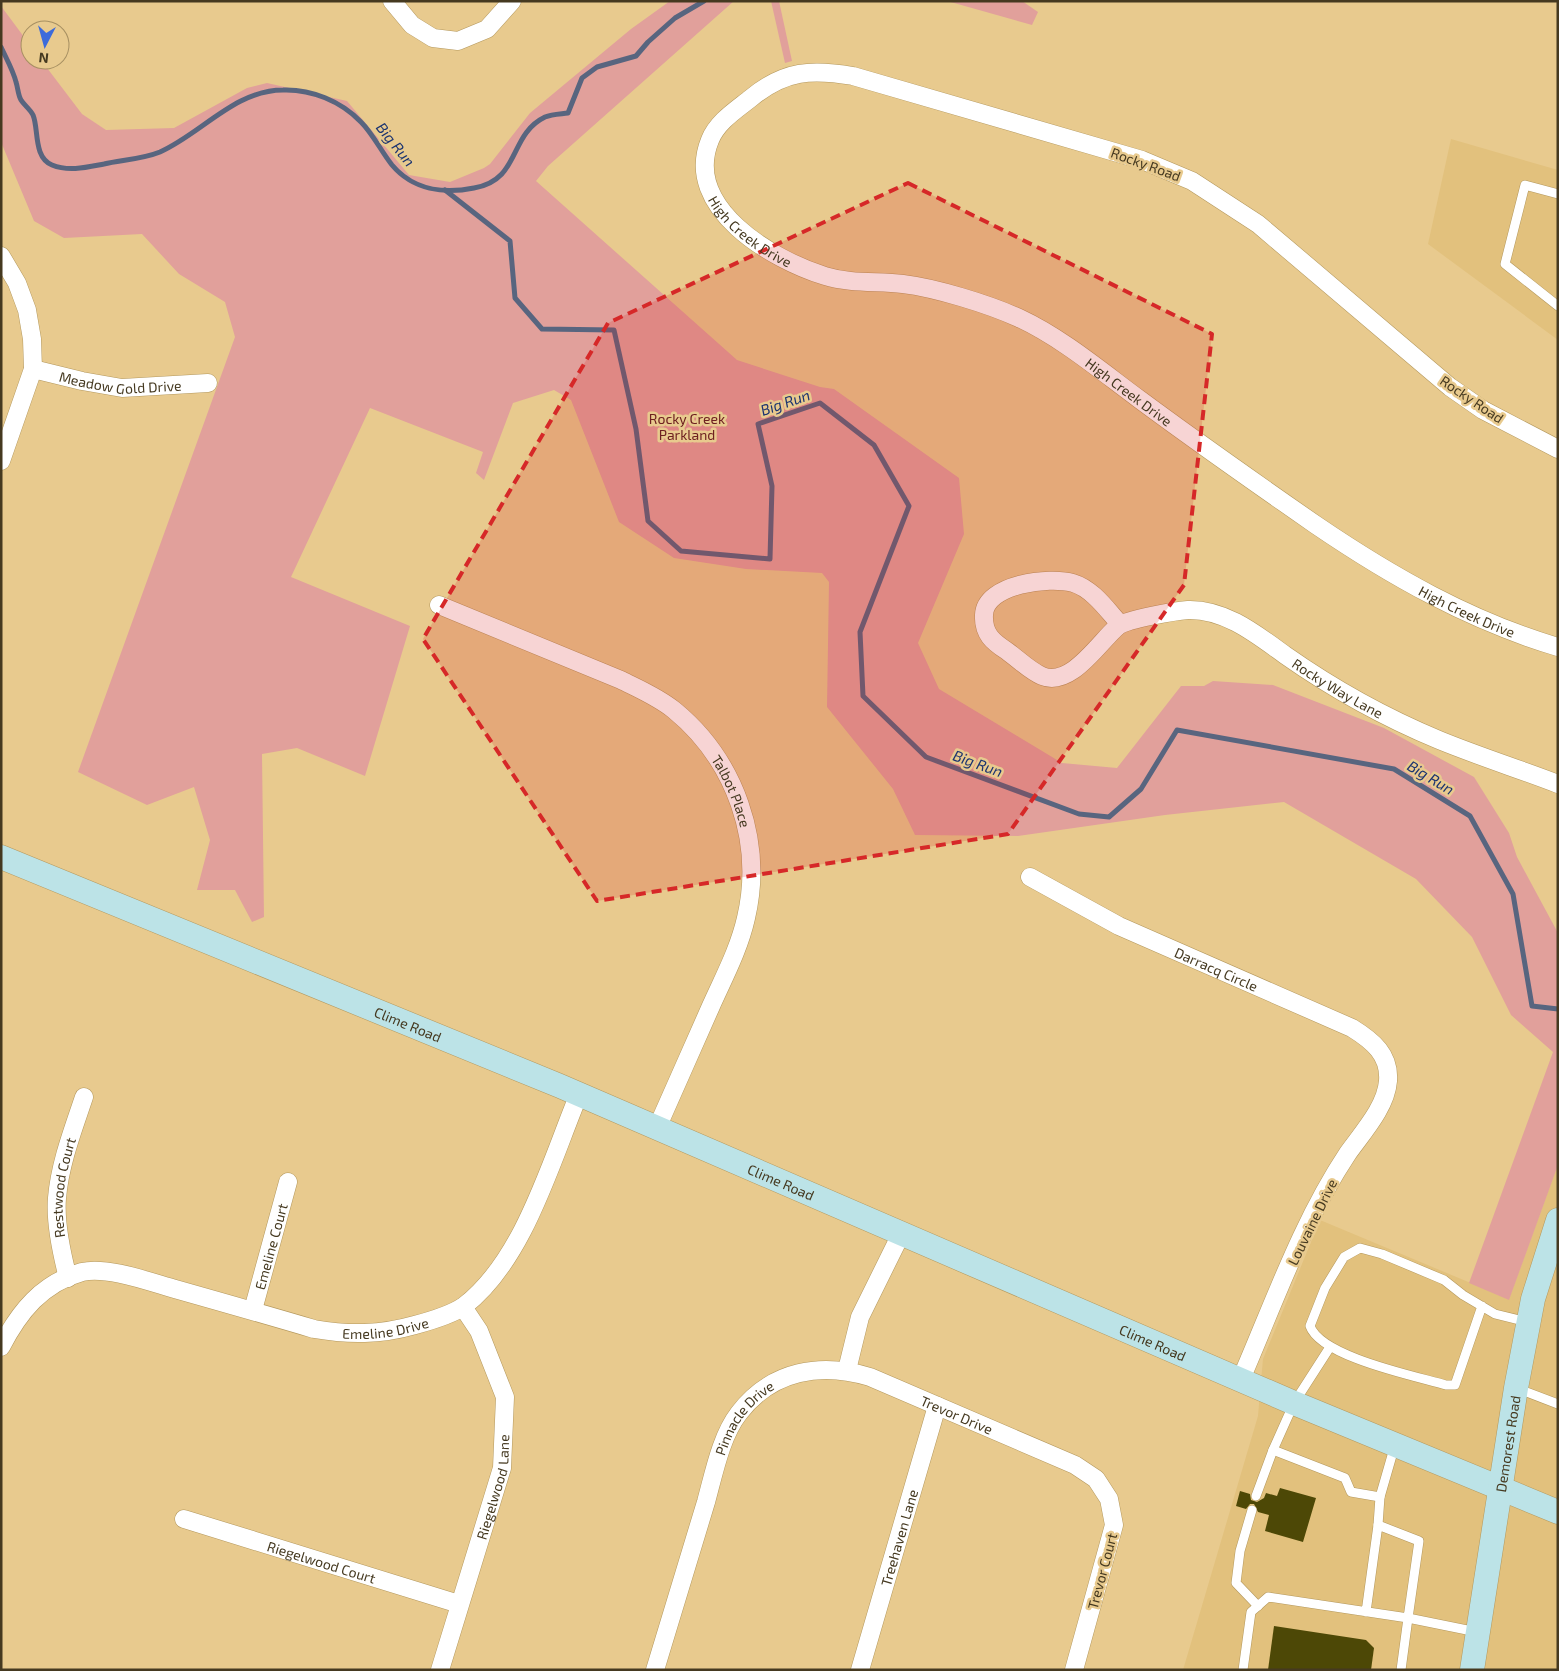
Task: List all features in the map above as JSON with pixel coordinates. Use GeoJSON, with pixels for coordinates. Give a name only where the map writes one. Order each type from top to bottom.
{"type":"FeatureCollection","features":[{"type":"Feature","properties":{"kind":"main road","name":"Clime Road"},"geometry":{"type":"LineString","coordinates":[[1,857],[578,1094],[1294,1403],[1558,1512]]}},
{"type":"Feature","properties":{"kind":"main road","name":"Demorest Road"},"geometry":{"type":"LineString","coordinates":[[1473,1670],[1516,1388],[1540,1276],[1558,1220]]}},
{"type":"Feature","properties":{"kind":"street"},"geometry":{"type":"LineString","coordinates":[[392,1],[412,25],[433,38],[458,41],[487,29],[512,1]]}},
{"type":"Feature","properties":{"kind":"street","name":"Rocky Road"},"geometry":{"type":"LineString","coordinates":[[705,169],[710,139],[729,116],[757,93],[787,75],[820,70],[853,76],[1142,160],[1192,181],[1234,207],[1258,224],[1450,387],[1483,410],[1558,449]]}},
{"type":"Feature","properties":{"kind":"street","name":"High Creek Drive"},"geometry":{"type":"LineString","coordinates":[[705,169],[707,185],[721,208],[738,228],[759,245],[792,263],[825,276],[852,282],[888,282],[921,287],[1019,318],[1073,351],[1372,563],[1486,623],[1558,647]]}},
{"type":"Feature","properties":{"kind":"street"},"geometry":{"type":"LineString","coordinates":[[1,256],[17,283],[26,310],[32,339],[33,369],[1,461]]}},
{"type":"Feature","properties":{"kind":"street","name":"Meadow Gold Drive"},"geometry":{"type":"LineString","coordinates":[[33,369],[82,381],[122,388],[208,384]]}},
{"type":"Feature","properties":{"kind":"street"},"geometry":{"type":"LineString","coordinates":[[1049,580],[1075,583],[1096,598],[1120,624],[1080,665],[1062,677],[1042,676],[992,641],[984,628],[984,612],[990,599],[1003,590],[1049,580]]}},
{"type":"Feature","properties":{"kind":"street","name":"Talbot Place"},"geometry":{"type":"LineString","coordinates":[[439,605],[603,672],[650,694],[674,710],[698,733],[722,762],[736,795],[747,828],[751,859],[746,917],[730,964],[658,1128]]}},
{"type":"Feature","properties":{"kind":"street","name":"Rocky Way Lane"},"geometry":{"type":"LineString","coordinates":[[1120,624],[1160,614],[1188,610],[1219,614],[1255,633],[1312,674],[1417,731],[1558,784]]}},
{"type":"Feature","properties":{"kind":"street","name":"Darracq Circle"},"geometry":{"type":"LineString","coordinates":[[1030,877],[1119,926],[1352,1028],[1376,1044],[1388,1070]]}},
{"type":"Feature","properties":{"kind":"street","name":"Louvaine Drive"},"geometry":{"type":"LineString","coordinates":[[1241,1379],[1308,1224],[1330,1180],[1381,1104],[1388,1083],[1388,1070]]}},
{"type":"Feature","properties":{"kind":"street","name":"Emeline Drive"},"geometry":{"type":"LineString","coordinates":[[1,1347],[14,1321],[26,1306],[52,1286],[84,1272],[116,1274],[253,1310],[314,1329],[360,1335],[398,1330],[430,1321],[463,1306],[486,1284],[525,1228],[578,1094]]}},
{"type":"Feature","properties":{"kind":"street","name":"Restwood Court"},"geometry":{"type":"LineString","coordinates":[[68,1278],[62,1256],[56,1200],[61,1172],[84,1097]]}},
{"type":"Feature","properties":{"kind":"street","name":"Emeline Court"},"geometry":{"type":"LineString","coordinates":[[253,1310],[288,1182]]}},
{"type":"Feature","properties":{"kind":"street"},"geometry":{"type":"LineString","coordinates":[[847,1370],[860,1318],[901,1234]]}},
{"type":"Feature","properties":{"kind":"street","name":"Riegelwood Lane"},"geometry":{"type":"LineString","coordinates":[[440,1670],[458,1604],[502,1468],[505,1397],[479,1332],[463,1306]]}},
{"type":"Feature","properties":{"kind":"street","name":"Pinnacle Drive"},"geometry":{"type":"LineString","coordinates":[[655,1670],[717,1464],[730,1428],[739,1413],[773,1384],[796,1373],[821,1368],[847,1370]]}},
{"type":"Feature","properties":{"kind":"street","name":"Trevor Drive"},"geometry":{"type":"LineString","coordinates":[[847,1370],[1066,1461]]}},
{"type":"Feature","properties":{"kind":"street","name":"Treehaven Lane"},"geometry":{"type":"LineString","coordinates":[[860,1670],[937,1406]]}},
{"type":"Feature","properties":{"kind":"street","name":"Trevor Court"},"geometry":{"type":"LineString","coordinates":[[1066,1461],[1096,1478],[1109,1499],[1114,1525],[1074,1670]]}},
{"type":"Feature","properties":{"kind":"street","name":"Riegelwood Court"},"geometry":{"type":"LineString","coordinates":[[184,1518],[458,1604]]}},
{"type":"Feature","properties":{"kind":"lane"},"geometry":{"type":"LineString","coordinates":[[1558,194],[1525,184],[1505,264],[1558,306]]}},
{"type":"Feature","properties":{"kind":"lane"},"geometry":{"type":"LineString","coordinates":[[1482,1306],[1456,1385],[1446,1385],[1347,1356],[1313,1334],[1310,1326],[1325,1288],[1344,1256],[1360,1248],[1382,1254],[1444,1280],[1463,1295],[1496,1314],[1529,1322]]}},
{"type":"Feature","properties":{"kind":"lane"},"geometry":{"type":"LineString","coordinates":[[1256,1496],[1273,1450],[1294,1403],[1330,1346]]}},
{"type":"Feature","properties":{"kind":"lane"},"geometry":{"type":"LineString","coordinates":[[1516,1388],[1558,1404]]}},
{"type":"Feature","properties":{"kind":"lane"},"geometry":{"type":"LineString","coordinates":[[1366,1612],[1380,1497],[1396,1445]]}},
{"type":"Feature","properties":{"kind":"lane"},"geometry":{"type":"LineString","coordinates":[[1273,1450],[1345,1478],[1351,1492],[1380,1497]]}},
{"type":"Feature","properties":{"kind":"lane"},"geometry":{"type":"LineString","coordinates":[[1252,1510],[1240,1551],[1236,1583],[1258,1606]]}},
{"type":"Feature","properties":{"kind":"lane"},"geometry":{"type":"LineString","coordinates":[[1378,1525],[1420,1541],[1401,1670]]}},
{"type":"Feature","properties":{"kind":"lane"},"geometry":{"type":"LineString","coordinates":[[1243,1670],[1251,1612],[1268,1597],[1408,1618],[1478,1632]]}},
{"type":"Feature","properties":{"kind":"highlighted area"},"geometry":{"type":"Polygon","coordinates":[[[908,183],[1212,334],[1184,585],[1008,834],[597,901],[423,639],[608,323],[908,183]]]}},
{"type":"Feature","properties":{"kind":"shaded area"},"geometry":{"type":"Polygon","coordinates":[[[1451,139],[1558,170],[1558,340],[1428,244],[1451,139]]]}},
{"type":"Feature","properties":{"kind":"shaded area"},"geometry":{"type":"Polygon","coordinates":[[[1557,1167],[1558,1670],[1183,1670],[1258,1416],[1263,1359],[1320,1220],[1509,1299],[1557,1167]]]}},
{"type":"Feature","properties":{"kind":"green space","name":"Rocky Creek Parkland"},"geometry":{"type":"Polygon","coordinates":[[[670,1],[734,1],[548,166],[536,181],[737,360],[820,387],[834,389],[959,478],[964,534],[918,643],[939,689],[1062,763],[1117,768],[1181,686],[1204,686],[1213,681],[1273,685],[1384,728],[1474,777],[1509,833],[1517,857],[1558,933],[1558,1165],[1509,1300],[1469,1283],[1553,1052],[1511,1015],[1472,937],[1416,879],[1284,802],[1165,815],[1018,836],[915,835],[893,789],[827,707],[829,582],[822,573],[746,569],[674,558],[619,522],[571,400],[554,390],[513,403],[484,480],[476,473],[483,452],[370,408],[291,577],[410,626],[365,776],[297,748],[262,754],[264,917],[252,922],[235,890],[197,890],[210,840],[194,787],[147,805],[78,772],[235,337],[225,302],[179,274],[142,234],[64,238],[34,221],[1,142],[1,6],[20,32],[20,70],[49,70],[82,114],[106,130],[174,128],[247,88],[267,83],[347,101],[409,175],[450,182],[490,164],[530,113],[631,29],[670,1]]]}},
{"type":"Feature","properties":{"kind":"green space"},"geometry":{"type":"Polygon","coordinates":[[[771,1],[779,1],[792,61],[785,63],[771,1]]]}},
{"type":"Feature","properties":{"kind":"green space"},"geometry":{"type":"Polygon","coordinates":[[[947,1],[1022,1],[1038,12],[1032,25],[947,1]]]}},
{"type":"Feature","properties":{"kind":"building"},"geometry":{"type":"Polygon","coordinates":[[[1280,1488],[1316,1498],[1303,1542],[1265,1531],[1269,1515],[1258,1512],[1254,1504],[1250,1504],[1246,1509],[1236,1506],[1240,1491],[1250,1494],[1251,1500],[1257,1502],[1264,1498],[1266,1493],[1277,1496],[1280,1488]]]}},
{"type":"Feature","properties":{"kind":"building"},"geometry":{"type":"Polygon","coordinates":[[[1274,1626],[1366,1640],[1374,1648],[1371,1670],[1268,1670],[1274,1626]]]}},
{"type":"Feature","properties":{"kind":"waterway","name":"Big Run"},"geometry":{"type":"LineString","coordinates":[[1,47],[13,73],[20,98],[33,115],[42,156],[46,161],[58,167],[72,169],[140,158],[160,152],[249,97],[266,92],[294,90],[315,94],[335,102],[353,115],[369,132],[392,165],[409,180],[419,185],[440,190],[463,190],[489,183],[500,176],[533,125],[545,117],[568,113],[582,78],[597,67],[636,56],[648,42],[675,18],[704,1]]}},
{"type":"Feature","properties":{"kind":"waterway","name":"Big Run"},"geometry":{"type":"LineString","coordinates":[[445,190],[510,241],[515,298],[542,329],[614,330],[636,429],[648,521],[681,551],[770,559],[772,486],[758,424],[820,403],[874,445],[909,506],[860,632],[863,696],[926,757],[1079,814],[1109,817],[1141,789],[1177,730],[1394,769],[1470,816],[1513,894],[1532,1006],[1558,1009]]}}]}
